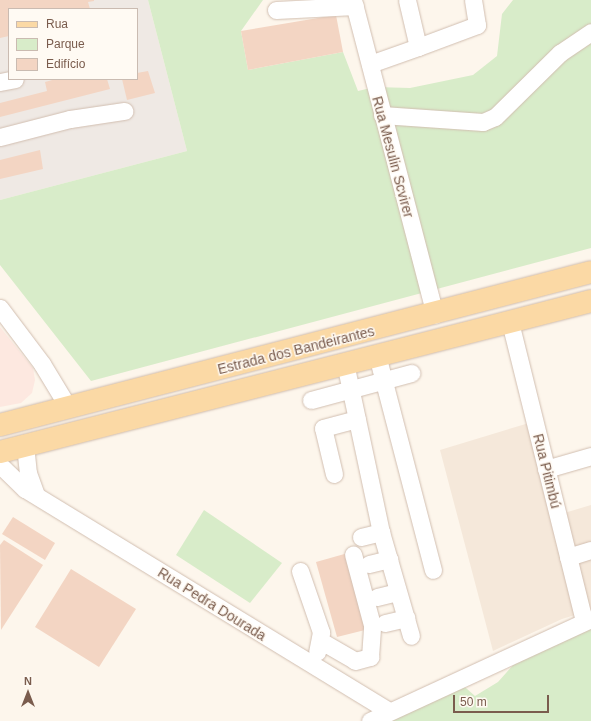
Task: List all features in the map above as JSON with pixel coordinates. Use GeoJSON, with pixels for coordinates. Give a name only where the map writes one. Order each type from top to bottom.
{"type":"FeatureCollection","features":[{"type":"Feature","properties":{"kind":"main road","name":"Estrada dos Bandeirantes"},"geometry":{"type":"LineString","coordinates":[[0,425],[435,314],[591,272]]}},
{"type":"Feature","properties":{"kind":"main road","name":"Estrada dos Bandeirantes"},"geometry":{"type":"LineString","coordinates":[[0,452],[30,443],[591,301]]}},
{"type":"Feature","properties":{"kind":"main road"},"geometry":{"type":"LineString","coordinates":[[30,443],[63,418],[68,407],[109,423]]}},
{"type":"Feature","properties":{"kind":"street"},"geometry":{"type":"LineString","coordinates":[[407,0],[418,47]]}},
{"type":"Feature","properties":{"kind":"street"},"geometry":{"type":"LineString","coordinates":[[370,64],[477,25],[473,0]]}},
{"type":"Feature","properties":{"kind":"street"},"geometry":{"type":"LineString","coordinates":[[276,10],[354,3]]}},
{"type":"Feature","properties":{"kind":"street","name":"Rua Mesulin Scvirer"},"geometry":{"type":"LineString","coordinates":[[354,3],[435,314]]}},
{"type":"Feature","properties":{"kind":"street"},"geometry":{"type":"LineString","coordinates":[[382,115],[483,122],[495,117],[566,47],[591,32]]}},
{"type":"Feature","properties":{"kind":"street"},"geometry":{"type":"LineString","coordinates":[[0,82],[10,80]]}},
{"type":"Feature","properties":{"kind":"street"},"geometry":{"type":"LineString","coordinates":[[0,137],[70,119],[124,111]]}},
{"type":"Feature","properties":{"kind":"street"},"geometry":{"type":"LineString","coordinates":[[0,308],[42,364],[68,407]]}},
{"type":"Feature","properties":{"kind":"street","name":"Rua Pitimbú"},"geometry":{"type":"LineString","coordinates":[[510,322],[568,556],[587,620]]}},
{"type":"Feature","properties":{"kind":"street"},"geometry":{"type":"LineString","coordinates":[[377,355],[433,570]]}},
{"type":"Feature","properties":{"kind":"street"},"geometry":{"type":"LineString","coordinates":[[345,363],[381,532],[397,592],[411,636]]}},
{"type":"Feature","properties":{"kind":"street"},"geometry":{"type":"LineString","coordinates":[[311,400],[350,388],[411,373]]}},
{"type":"Feature","properties":{"kind":"street"},"geometry":{"type":"LineString","coordinates":[[334,474],[323,428],[357,419]]}},
{"type":"Feature","properties":{"kind":"street"},"geometry":{"type":"LineString","coordinates":[[30,443],[28,473],[36,495]]}},
{"type":"Feature","properties":{"kind":"street"},"geometry":{"type":"LineString","coordinates":[[546,469],[591,456]]}},
{"type":"Feature","properties":{"kind":"street","name":"Rua Pedra Dourada"},"geometry":{"type":"LineString","coordinates":[[0,465],[15,483],[388,711]]}},
{"type":"Feature","properties":{"kind":"street"},"geometry":{"type":"LineString","coordinates":[[361,537],[381,532]]}},
{"type":"Feature","properties":{"kind":"street"},"geometry":{"type":"LineString","coordinates":[[568,556],[591,550]]}},
{"type":"Feature","properties":{"kind":"street"},"geometry":{"type":"LineString","coordinates":[[321,641],[355,661],[370,656],[372,625],[353,554]]}},
{"type":"Feature","properties":{"kind":"street"},"geometry":{"type":"LineString","coordinates":[[369,564],[388,559]]}},
{"type":"Feature","properties":{"kind":"street"},"geometry":{"type":"LineString","coordinates":[[300,571],[321,641],[312,665]]}},
{"type":"Feature","properties":{"kind":"street"},"geometry":{"type":"LineString","coordinates":[[377,597],[397,592]]}},
{"type":"Feature","properties":{"kind":"street"},"geometry":{"type":"LineString","coordinates":[[385,624],[406,618]]}},
{"type":"Feature","properties":{"kind":"street"},"geometry":{"type":"LineString","coordinates":[[370,721],[388,711],[587,620]]}},
{"type":"Feature","properties":{"kind":"shaded area"},"geometry":{"type":"Polygon","coordinates":[[[0,0],[148,0],[187,151],[0,200],[0,0]]]}},
{"type":"Feature","properties":{"kind":"shaded area"},"geometry":{"type":"Polygon","coordinates":[[[0,327],[33,368],[35,380],[32,393],[21,403],[0,407],[0,327]]]}},
{"type":"Feature","properties":{"kind":"shaded area"},"geometry":{"type":"Polygon","coordinates":[[[529,423],[551,517],[591,505],[591,610],[562,619],[493,651],[440,450],[529,423]]]}},
{"type":"Feature","properties":{"kind":"green space"},"geometry":{"type":"Polygon","coordinates":[[[148,0],[263,0],[241,31],[248,70],[343,52],[358,91],[375,87],[410,88],[473,75],[497,56],[502,14],[513,0],[591,0],[591,248],[91,381],[0,265],[0,200],[187,151],[148,0]]]}},
{"type":"Feature","properties":{"kind":"green space"},"geometry":{"type":"Polygon","coordinates":[[[204,510],[282,563],[250,603],[176,555],[204,510]]]}},
{"type":"Feature","properties":{"kind":"green space"},"geometry":{"type":"Polygon","coordinates":[[[591,621],[591,721],[381,721],[458,681],[475,696],[498,682],[531,645],[591,621]]]}},
{"type":"Feature","properties":{"kind":"building"},"geometry":{"type":"Polygon","coordinates":[[[0,0],[94,0],[88,2],[90,8],[8,8],[8,36],[0,38],[0,0]]]}},
{"type":"Feature","properties":{"kind":"building"},"geometry":{"type":"Polygon","coordinates":[[[336,15],[343,52],[248,70],[241,31],[336,15]]]}},
{"type":"Feature","properties":{"kind":"building"},"geometry":{"type":"Polygon","coordinates":[[[148,71],[155,93],[127,100],[122,80],[138,80],[138,73],[148,71]]]}},
{"type":"Feature","properties":{"kind":"building"},"geometry":{"type":"Polygon","coordinates":[[[52,80],[107,80],[110,89],[0,117],[0,103],[47,91],[45,82],[52,80]]]}},
{"type":"Feature","properties":{"kind":"building"},"geometry":{"type":"Polygon","coordinates":[[[40,150],[43,169],[0,179],[0,160],[40,150]]]}},
{"type":"Feature","properties":{"kind":"building"},"geometry":{"type":"Polygon","coordinates":[[[13,517],[55,543],[45,560],[2,534],[13,517]]]}},
{"type":"Feature","properties":{"kind":"building"},"geometry":{"type":"Polygon","coordinates":[[[4,540],[43,565],[1,630],[0,545],[4,540]]]}},
{"type":"Feature","properties":{"kind":"building"},"geometry":{"type":"Polygon","coordinates":[[[348,553],[369,629],[337,637],[316,562],[348,553]]]}},
{"type":"Feature","properties":{"kind":"building"},"geometry":{"type":"Polygon","coordinates":[[[71,569],[136,609],[99,667],[35,627],[71,569]]]}}]}
